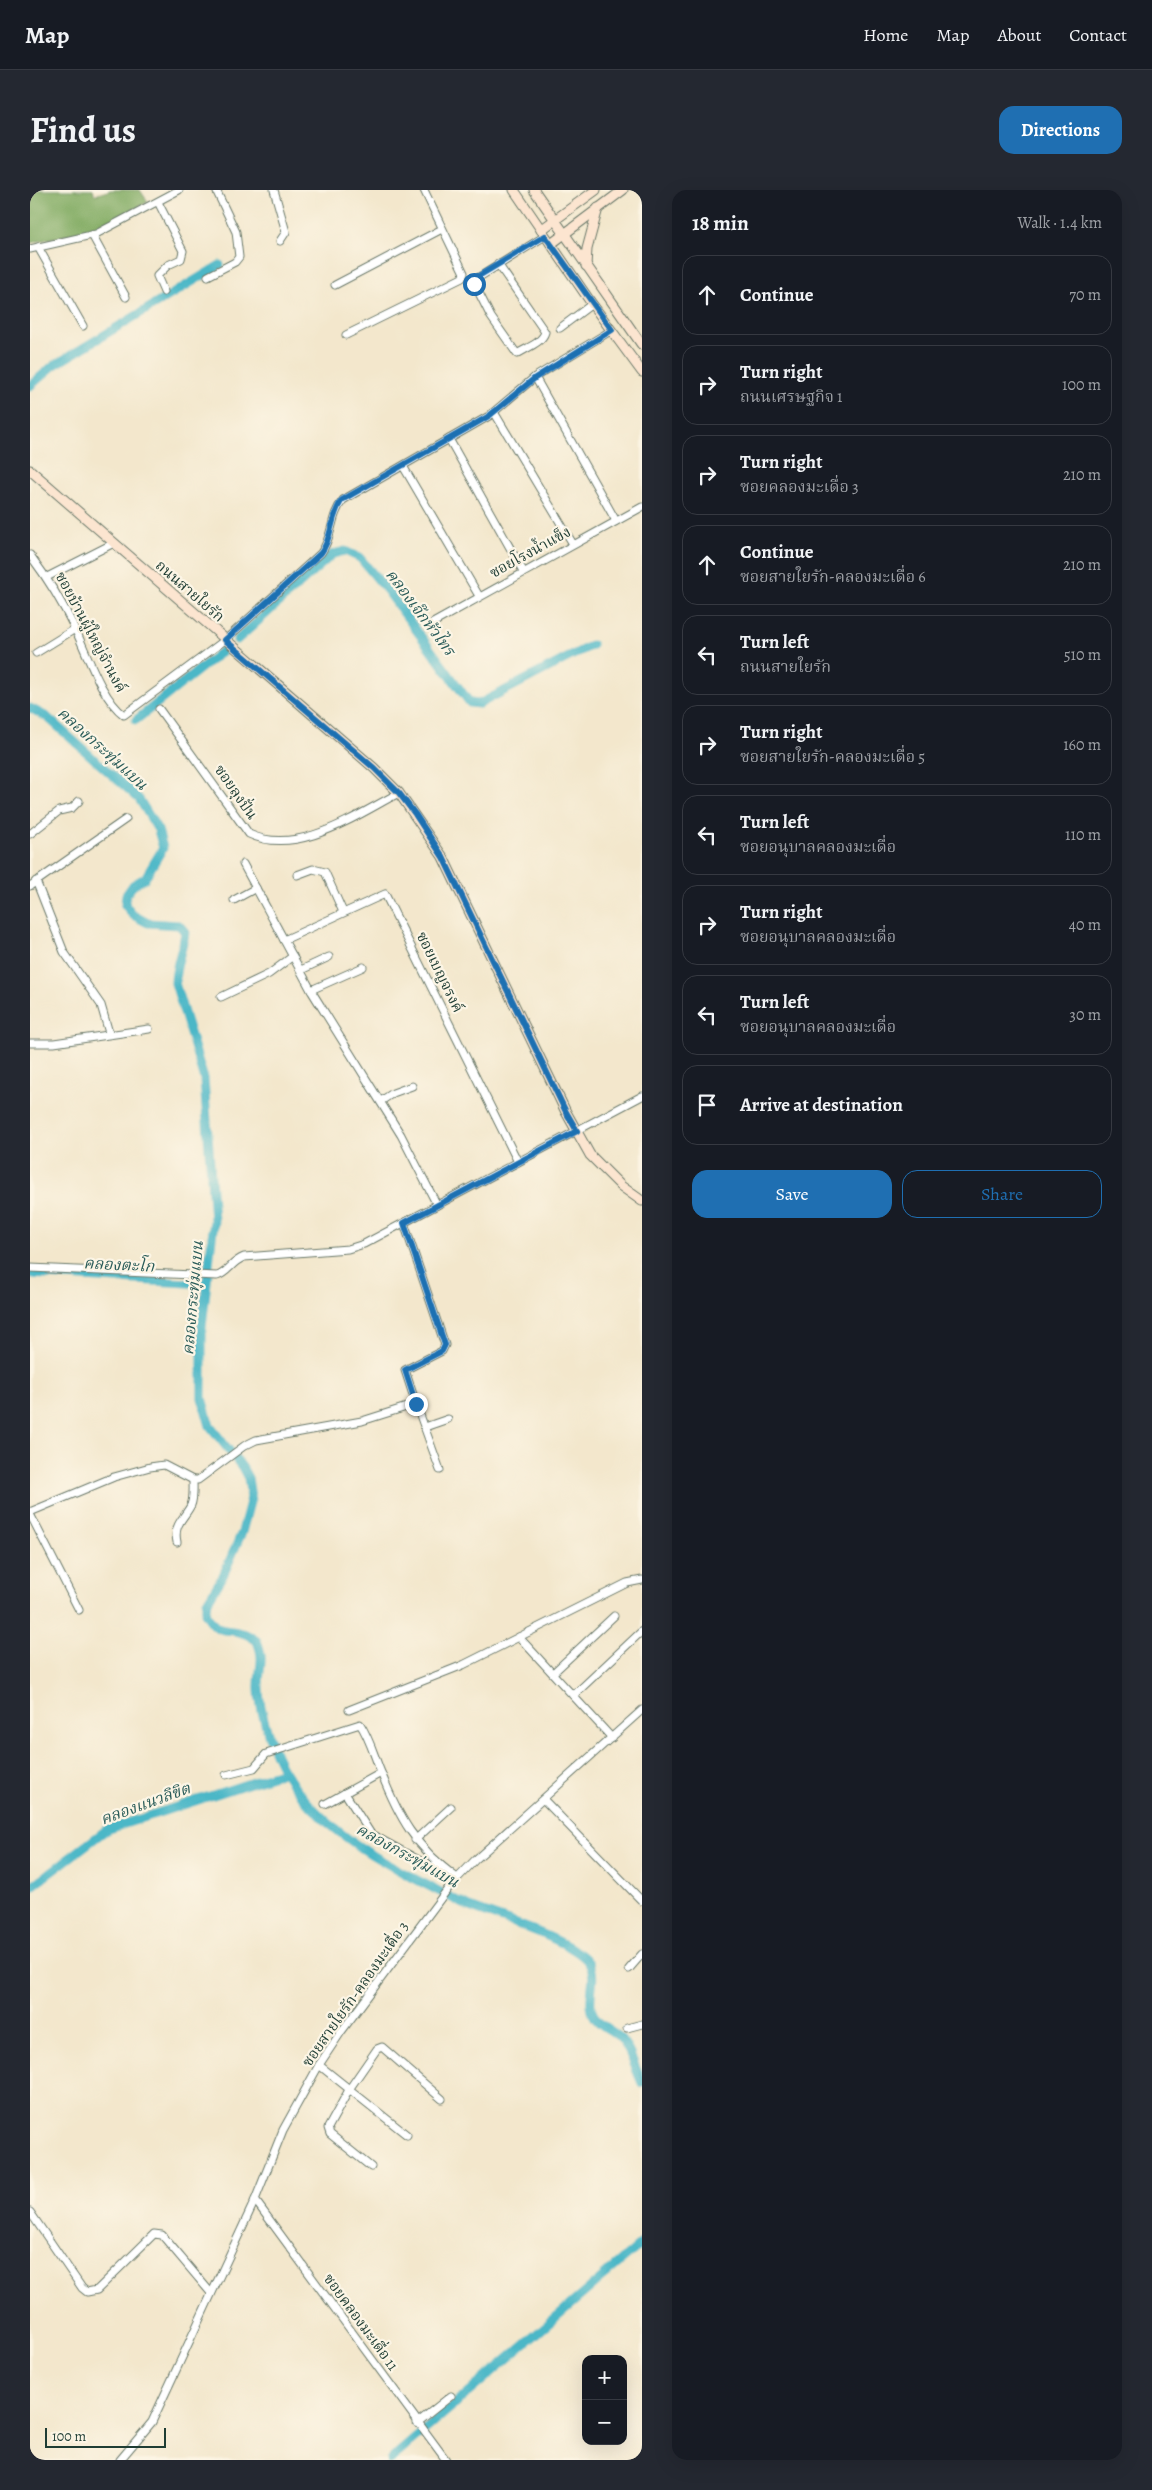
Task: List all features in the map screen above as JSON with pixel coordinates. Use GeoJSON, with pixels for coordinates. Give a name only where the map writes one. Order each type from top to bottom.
{"type":"FeatureCollection","features":[{"type":"Feature","properties":{"kind":"street"},"geometry":{"type":"LineString","coordinates":[[30,249],[92,235],[179,190]]}},
{"type":"Feature","properties":{"kind":"street"},"geometry":{"type":"LineString","coordinates":[[208,276],[235,262],[239,257],[236,232],[216,190]]}},
{"type":"Feature","properties":{"kind":"street"},"geometry":{"type":"LineString","coordinates":[[274,190],[286,232],[280,241]]}},
{"type":"Feature","properties":{"kind":"street"},"geometry":{"type":"LineString","coordinates":[[346,335],[462,278],[464,273],[424,190]]}},
{"type":"Feature","properties":{"kind":"street"},"geometry":{"type":"LineString","coordinates":[[514,190],[592,304],[642,372]]}},
{"type":"Feature","properties":{"kind":"street"},"geometry":{"type":"LineString","coordinates":[[534,190],[642,345]]}},
{"type":"Feature","properties":{"kind":"street"},"geometry":{"type":"LineString","coordinates":[[546,237],[555,220],[596,190]]}},
{"type":"Feature","properties":{"kind":"street"},"geometry":{"type":"LineString","coordinates":[[498,264],[545,332],[543,337],[536,343],[516,354],[490,318],[474,284],[474,280],[498,264],[546,237],[564,234],[623,190]]}},
{"type":"Feature","properties":{"kind":"street"},"geometry":{"type":"LineString","coordinates":[[158,202],[183,251],[181,259],[168,265],[157,276],[164,292]]}},
{"type":"Feature","properties":{"kind":"street"},"geometry":{"type":"LineString","coordinates":[[586,267],[587,249],[598,208]]}},
{"type":"Feature","properties":{"kind":"street"},"geometry":{"type":"LineString","coordinates":[[335,285],[442,229]]}},
{"type":"Feature","properties":{"kind":"street"},"geometry":{"type":"LineString","coordinates":[[92,235],[126,297]]}},
{"type":"Feature","properties":{"kind":"street"},"geometry":{"type":"LineString","coordinates":[[38,247],[83,326]]}},
{"type":"Feature","properties":{"kind":"street"},"geometry":{"type":"LineString","coordinates":[[560,328],[592,304]]}},
{"type":"Feature","properties":{"kind":"street"},"geometry":{"type":"LineString","coordinates":[[225,640],[321,553],[328,541],[334,515],[342,500],[494,412],[535,378],[612,330]]}},
{"type":"Feature","properties":{"kind":"street"},"geometry":{"type":"LineString","coordinates":[[535,378],[616,521]]}},
{"type":"Feature","properties":{"kind":"street"},"geometry":{"type":"LineString","coordinates":[[494,412],[573,544]]}},
{"type":"Feature","properties":{"kind":"street"},"geometry":{"type":"LineString","coordinates":[[449,439],[523,571]]}},
{"type":"Feature","properties":{"kind":"street"},"geometry":{"type":"LineString","coordinates":[[402,466],[479,596]]}},
{"type":"Feature","properties":{"kind":"street","name":"ถนนสายใยรัก"},"geometry":{"type":"LineString","coordinates":[[30,470],[374,768],[399,793],[443,857],[566,1112],[590,1155],[603,1169],[642,1201]]}},
{"type":"Feature","properties":{"kind":"street","name":"ซอยโรงน้ำแข็ง"},"geometry":{"type":"LineString","coordinates":[[433,623],[642,506]]}},
{"type":"Feature","properties":{"kind":"street"},"geometry":{"type":"LineString","coordinates":[[47,577],[114,543]]}},
{"type":"Feature","properties":{"kind":"street","name":"ซอยบ้านผู้ใหญ่จำนงค์"},"geometry":{"type":"LineString","coordinates":[[30,555],[47,577],[75,629],[100,683],[117,710],[124,715],[225,640]]}},
{"type":"Feature","properties":{"kind":"street"},"geometry":{"type":"LineString","coordinates":[[36,653],[75,629]]}},
{"type":"Feature","properties":{"kind":"street","name":"ซอยลุงปั่น"},"geometry":{"type":"LineString","coordinates":[[159,708],[249,834],[260,839],[273,842],[307,837],[336,825],[399,793]]}},
{"type":"Feature","properties":{"kind":"street"},"geometry":{"type":"LineString","coordinates":[[30,834],[59,811],[72,808],[79,801]]}},
{"type":"Feature","properties":{"kind":"street"},"geometry":{"type":"LineString","coordinates":[[109,1033],[101,1005],[64,952],[33,884],[126,819]]}},
{"type":"Feature","properties":{"kind":"street"},"geometry":{"type":"LineString","coordinates":[[243,864],[311,990],[381,1101],[437,1205]]}},
{"type":"Feature","properties":{"kind":"street"},"geometry":{"type":"LineString","coordinates":[[298,875],[313,869],[324,872],[343,912]]}},
{"type":"Feature","properties":{"kind":"street"},"geometry":{"type":"LineString","coordinates":[[234,900],[256,888]]}},
{"type":"Feature","properties":{"kind":"street","name":"ซอยเบญจรงค์"},"geometry":{"type":"LineString","coordinates":[[284,940],[383,894],[387,895],[518,1162]]}},
{"type":"Feature","properties":{"kind":"street"},"geometry":{"type":"LineString","coordinates":[[221,997],[269,974],[293,956]]}},
{"type":"Feature","properties":{"kind":"street"},"geometry":{"type":"LineString","coordinates":[[301,970],[329,957]]}},
{"type":"Feature","properties":{"kind":"street"},"geometry":{"type":"LineString","coordinates":[[311,990],[363,967]]}},
{"type":"Feature","properties":{"kind":"street"},"geometry":{"type":"LineString","coordinates":[[30,1043],[54,1043],[109,1033],[150,1029]]}},
{"type":"Feature","properties":{"kind":"street"},"geometry":{"type":"LineString","coordinates":[[381,1101],[393,1093],[412,1086]]}},
{"type":"Feature","properties":{"kind":"street"},"geometry":{"type":"LineString","coordinates":[[30,1268],[217,1276],[223,1274],[233,1261],[244,1257],[348,1249],[364,1244],[642,1096]]}},
{"type":"Feature","properties":{"kind":"street"},"geometry":{"type":"LineString","coordinates":[[404,1223],[445,1345],[442,1351],[405,1370],[440,1470]]}},
{"type":"Feature","properties":{"kind":"street"},"geometry":{"type":"LineString","coordinates":[[80,1610],[30,1513],[114,1477],[164,1464],[193,1480],[204,1478],[244,1446],[272,1435],[362,1421],[416,1404]]}},
{"type":"Feature","properties":{"kind":"street"},"geometry":{"type":"LineString","coordinates":[[425,1427],[448,1418]]}},
{"type":"Feature","properties":{"kind":"street"},"geometry":{"type":"LineString","coordinates":[[177,1542],[175,1533],[178,1521],[191,1505],[193,1480]]}},
{"type":"Feature","properties":{"kind":"street"},"geometry":{"type":"LineString","coordinates":[[349,1710],[463,1665],[627,1583],[642,1580]]}},
{"type":"Feature","properties":{"kind":"street"},"geometry":{"type":"LineString","coordinates":[[553,1672],[614,1616]]}},
{"type":"Feature","properties":{"kind":"street"},"geometry":{"type":"LineString","coordinates":[[574,1695],[642,1632]]}},
{"type":"Feature","properties":{"kind":"street"},"geometry":{"type":"LineString","coordinates":[[519,1637],[612,1738]]}},
{"type":"Feature","properties":{"kind":"street","name":"ซอยสายใยรัก-คลองมะเดื่อ 3"},"geometry":{"type":"LineString","coordinates":[[120,2460],[152,2422],[210,2293],[255,2200],[283,2130],[319,2064],[351,2018],[457,1878],[642,1710]]}},
{"type":"Feature","properties":{"kind":"street"},"geometry":{"type":"LineString","coordinates":[[226,1775],[254,1768],[266,1754],[360,1724],[401,1819],[415,1840],[444,1869],[457,1878]]}},
{"type":"Feature","properties":{"kind":"street"},"geometry":{"type":"LineString","coordinates":[[325,1804],[381,1773]]}},
{"type":"Feature","properties":{"kind":"street"},"geometry":{"type":"LineString","coordinates":[[345,1793],[370,1834],[418,1861],[444,1869]]}},
{"type":"Feature","properties":{"kind":"street"},"geometry":{"type":"LineString","coordinates":[[544,1800],[642,1901]]}},
{"type":"Feature","properties":{"kind":"street"},"geometry":{"type":"LineString","coordinates":[[415,1840],[451,1807]]}},
{"type":"Feature","properties":{"kind":"street"},"geometry":{"type":"LineString","coordinates":[[629,1970],[642,1954]]}},
{"type":"Feature","properties":{"kind":"street"},"geometry":{"type":"LineString","coordinates":[[627,2028],[642,2024]]}},
{"type":"Feature","properties":{"kind":"street"},"geometry":{"type":"LineString","coordinates":[[371,2167],[330,2134],[328,2128],[350,2088],[377,2049],[382,2047],[442,2099]]}},
{"type":"Feature","properties":{"kind":"street"},"geometry":{"type":"LineString","coordinates":[[319,2064],[407,2135]]}},
{"type":"Feature","properties":{"kind":"street","name":"ซอยคลองมะเดื่อ 11"},"geometry":{"type":"LineString","coordinates":[[255,2200],[427,2437],[446,2460]]}},
{"type":"Feature","properties":{"kind":"street"},"geometry":{"type":"LineString","coordinates":[[30,2212],[82,2288],[87,2292],[97,2290],[154,2234],[158,2233],[162,2235],[210,2293]]}},
{"type":"Feature","properties":{"kind":"street"},"geometry":{"type":"LineString","coordinates":[[419,2426],[451,2396]]}},
{"type":"Feature","properties":{"kind":"green space"},"geometry":{"type":"Polygon","coordinates":[[[30,190],[93,190],[95,195],[111,190],[140,190],[148,202],[96,229],[30,243],[30,190]]]}},
{"type":"Feature","properties":{"kind":"waterway"},"geometry":{"type":"LineString","coordinates":[[30,386],[53,366],[220,265]]}},
{"type":"Feature","properties":{"kind":"waterway","name":"คลองเจ๊กหัวไทร"},"geometry":{"type":"LineString","coordinates":[[237,640],[333,554],[345,551],[360,558],[389,593],[470,703],[479,704],[592,645]]}},
{"type":"Feature","properties":{"kind":"waterway","name":"คลองเจ๊กหัวไทร"},"geometry":{"type":"LineString","coordinates":[[136,720],[225,649]]}},
{"type":"Feature","properties":{"kind":"waterway","name":"คลองกระทุ่มแบน"},"geometry":{"type":"LineString","coordinates":[[30,708],[47,717],[139,799],[158,830],[163,848],[145,878],[133,885],[126,895],[125,905],[133,915],[148,923],[179,925],[185,932],[176,970],[175,983],[204,1079],[214,1220],[202,1326],[202,1398],[210,1426],[242,1467],[248,1478],[251,1498],[242,1532],[222,1578],[207,1602],[205,1613],[218,1628],[235,1631],[250,1636],[257,1641],[261,1658],[259,1695],[271,1744],[281,1766],[299,1793],[347,1838],[403,1873],[464,1904],[534,1930],[581,1954],[592,1968],[591,2005],[594,2016],[622,2041],[629,2052],[642,2083]]}},
{"type":"Feature","properties":{"kind":"waterway","name":"คลองตะโก"},"geometry":{"type":"LineString","coordinates":[[30,1274],[206,1284]]}},
{"type":"Feature","properties":{"kind":"waterway","name":"คลองแนวลิขิต"},"geometry":{"type":"LineString","coordinates":[[30,1888],[106,1830],[284,1772]]}},
{"type":"Feature","properties":{"kind":"waterway"},"geometry":{"type":"LineString","coordinates":[[390,2460],[642,2243]]}},
{"type":"Feature","properties":{"kind":"route"},"geometry":{"type":"LineString","coordinates":[[416,1404],[405,1370],[442,1351],[445,1345],[404,1223],[577,1131],[566,1112],[443,857],[415,814],[399,793],[374,768],[225,640],[321,553],[326,547],[334,515],[342,500],[489,416],[521,388],[546,370],[612,330],[545,236],[477,277],[474,280],[474,284]]}}]}
